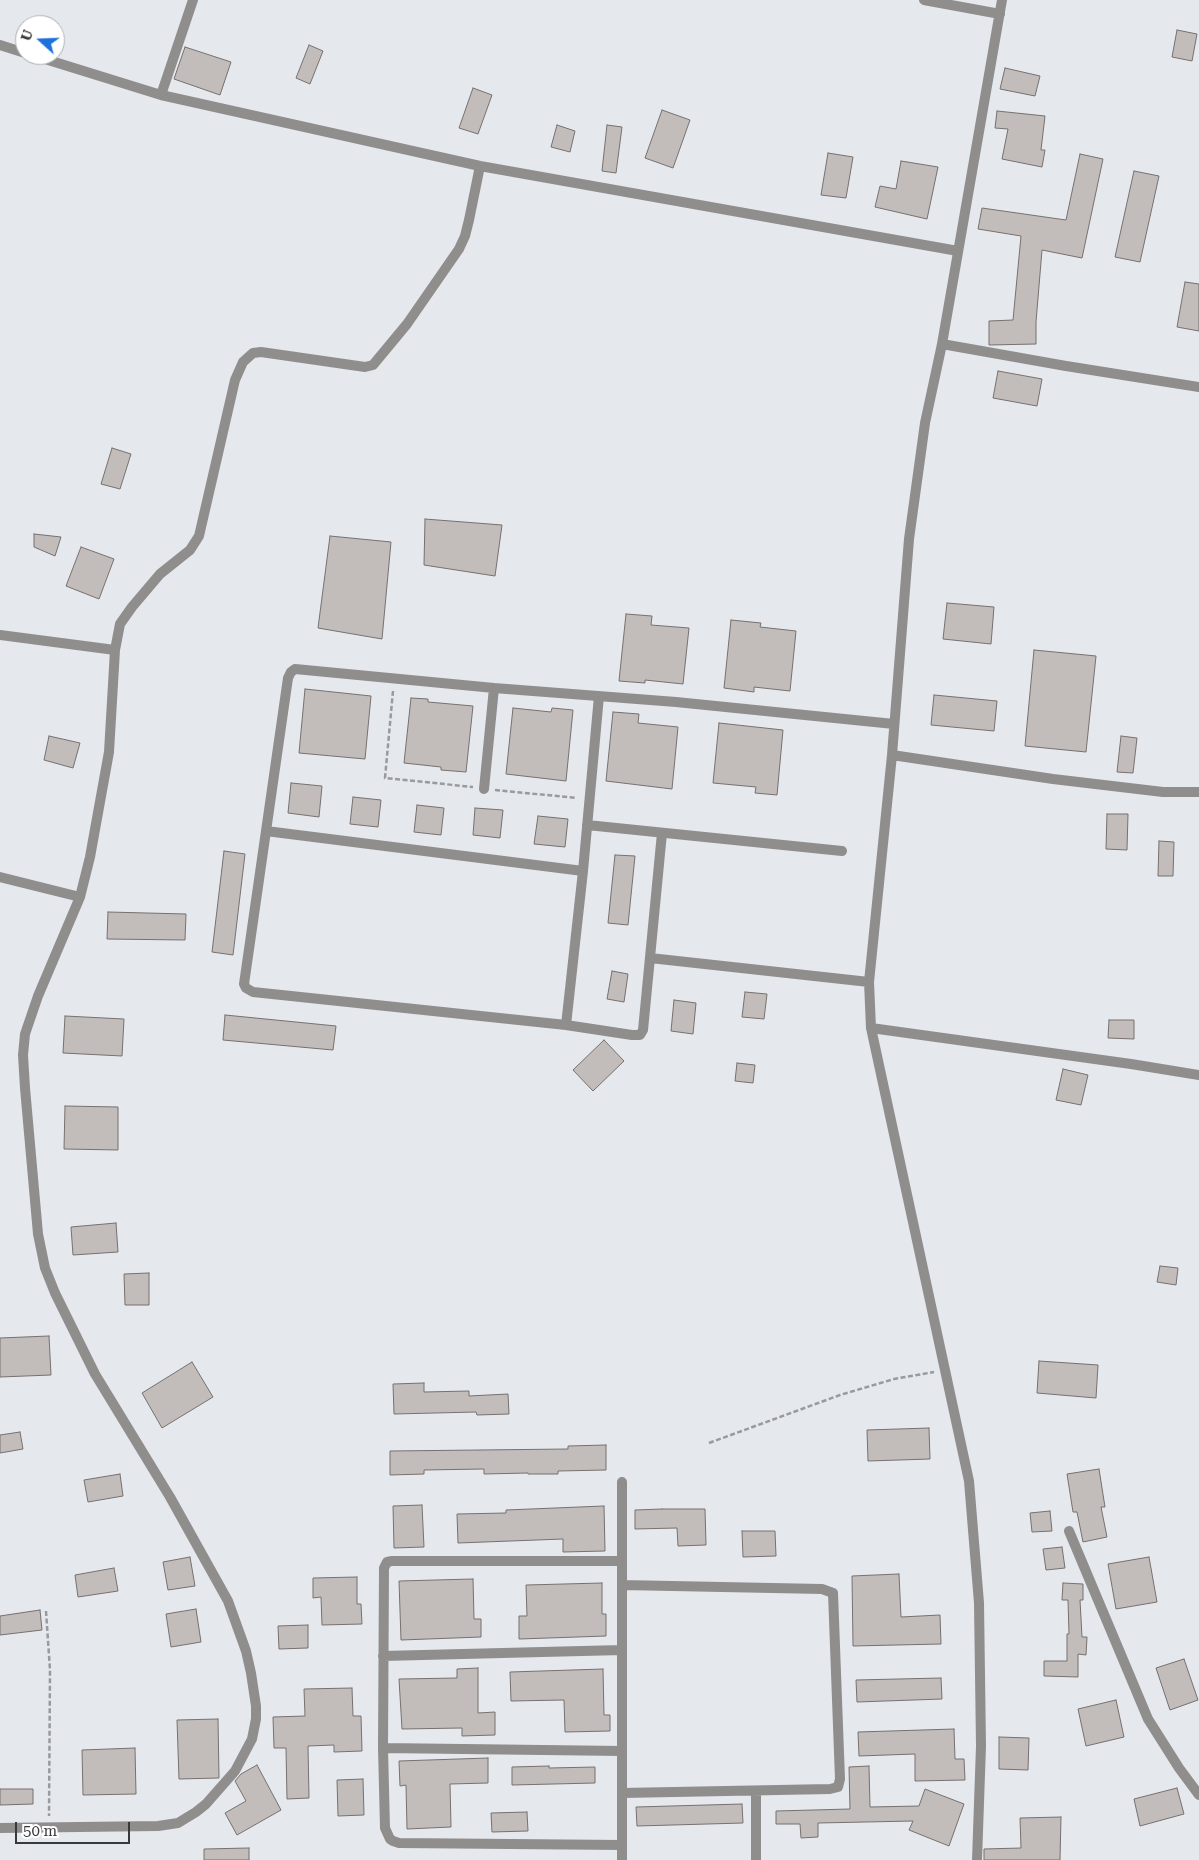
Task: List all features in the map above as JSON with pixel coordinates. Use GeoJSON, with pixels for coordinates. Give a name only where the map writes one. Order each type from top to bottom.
{"type":"FeatureCollection","features":[{"type":"Feature","properties":{"kind":"street"},"geometry":{"type":"LineString","coordinates":[[161,95],[193,0]]}},
{"type":"Feature","properties":{"kind":"street"},"geometry":{"type":"LineString","coordinates":[[924,0],[1000,14]]}},
{"type":"Feature","properties":{"kind":"street"},"geometry":{"type":"LineString","coordinates":[[977,1860],[981,1746],[979,1603],[969,1481],[871,1028],[869,982],[892,755],[910,539],[925,423],[942,344],[1002,0]]}},
{"type":"Feature","properties":{"kind":"street"},"geometry":{"type":"LineString","coordinates":[[0,45],[15,50]]}},
{"type":"Feature","properties":{"kind":"street"},"geometry":{"type":"LineString","coordinates":[[64,65],[161,95],[480,166],[958,250]]}},
{"type":"Feature","properties":{"kind":"street"},"geometry":{"type":"LineString","coordinates":[[0,1828],[158,1826],[178,1823],[206,1804],[234,1771],[252,1739],[256,1719],[255,1697],[249,1666],[228,1602],[170,1497],[95,1374],[55,1293],[42,1257],[38,1234],[25,1088],[23,1055],[25,1034],[38,996],[80,897],[90,857],[106,771],[115,650],[120,624],[128,611],[160,574],[190,550],[199,536],[235,380],[243,362],[254,354],[261,352],[365,367],[373,365],[407,324],[459,249],[465,236],[480,166]]}},
{"type":"Feature","properties":{"kind":"street"},"geometry":{"type":"LineString","coordinates":[[942,344],[1199,387]]}},
{"type":"Feature","properties":{"kind":"street"},"geometry":{"type":"LineString","coordinates":[[0,636],[115,650]]}},
{"type":"Feature","properties":{"kind":"street"},"geometry":{"type":"LineString","coordinates":[[662,833],[643,1030],[640,1035],[632,1036],[566,1025],[249,990],[244,984],[288,678],[291,672],[298,668],[494,688],[894,724]]}},
{"type":"Feature","properties":{"kind":"street"},"geometry":{"type":"LineString","coordinates":[[484,789],[494,688]]}},
{"type":"Feature","properties":{"kind":"street"},"geometry":{"type":"LineString","coordinates":[[566,1025],[583,871],[599,696]]}},
{"type":"Feature","properties":{"kind":"street"},"geometry":{"type":"LineString","coordinates":[[892,755],[1053,779],[1162,792],[1199,792]]}},
{"type":"Feature","properties":{"kind":"street"},"geometry":{"type":"LineString","coordinates":[[587,825],[842,851]]}},
{"type":"Feature","properties":{"kind":"street"},"geometry":{"type":"LineString","coordinates":[[266,831],[583,871]]}},
{"type":"Feature","properties":{"kind":"street"},"geometry":{"type":"LineString","coordinates":[[0,877],[80,897]]}},
{"type":"Feature","properties":{"kind":"street"},"geometry":{"type":"LineString","coordinates":[[650,958],[869,982]]}},
{"type":"Feature","properties":{"kind":"street"},"geometry":{"type":"LineString","coordinates":[[871,1028],[1121,1062],[1199,1075]]}},
{"type":"Feature","properties":{"kind":"street"},"geometry":{"type":"LineString","coordinates":[[622,1482],[622,1860]]}},
{"type":"Feature","properties":{"kind":"street"},"geometry":{"type":"LineString","coordinates":[[1068,1531],[1148,1719],[1179,1768],[1199,1795]]}},
{"type":"Feature","properties":{"kind":"street"},"geometry":{"type":"LineString","coordinates":[[622,1561],[387,1562],[384,1568],[383,1656],[383,1748],[386,1828],[390,1839],[399,1843],[622,1845]]}},
{"type":"Feature","properties":{"kind":"street"},"geometry":{"type":"LineString","coordinates":[[622,1585],[822,1588],[833,1593],[840,1779],[838,1787],[830,1790],[622,1793]]}},
{"type":"Feature","properties":{"kind":"street"},"geometry":{"type":"LineString","coordinates":[[383,1656],[622,1650]]}},
{"type":"Feature","properties":{"kind":"street"},"geometry":{"type":"LineString","coordinates":[[383,1748],[622,1750]]}},
{"type":"Feature","properties":{"kind":"street"},"geometry":{"type":"LineString","coordinates":[[756,1791],[756,1860]]}},
{"type":"Feature","properties":{"kind":"path"},"geometry":{"type":"LineString","coordinates":[[394,678],[385,778],[588,800]]}},
{"type":"Feature","properties":{"kind":"path"},"geometry":{"type":"LineString","coordinates":[[709,1443],[840,1395],[894,1379],[946,1369]]}},
{"type":"Feature","properties":{"kind":"path"},"geometry":{"type":"LineString","coordinates":[[46,1611],[50,1670],[49,1828]]}},
{"type":"Feature","properties":{"kind":"building"},"geometry":{"type":"Polygon","coordinates":[[[1177,30],[1197,34],[1192,61],[1172,57],[1177,30]]]}},
{"type":"Feature","properties":{"kind":"building"},"geometry":{"type":"Polygon","coordinates":[[[309,45],[323,51],[310,84],[296,78],[309,45]]]}},
{"type":"Feature","properties":{"kind":"building"},"geometry":{"type":"Polygon","coordinates":[[[185,47],[231,62],[220,95],[174,79],[185,47]]]}},
{"type":"Feature","properties":{"kind":"building"},"geometry":{"type":"Polygon","coordinates":[[[1005,68],[1040,76],[1035,96],[1000,89],[1005,68]]]}},
{"type":"Feature","properties":{"kind":"building"},"geometry":{"type":"Polygon","coordinates":[[[473,88],[492,95],[478,134],[459,128],[473,88]]]}},
{"type":"Feature","properties":{"kind":"building"},"geometry":{"type":"Polygon","coordinates":[[[662,110],[690,120],[673,168],[645,158],[662,110]]]}},
{"type":"Feature","properties":{"kind":"building"},"geometry":{"type":"Polygon","coordinates":[[[997,111],[1045,116],[1041,150],[1045,150],[1042,167],[1002,159],[1008,129],[995,128],[997,111]]]}},
{"type":"Feature","properties":{"kind":"building"},"geometry":{"type":"Polygon","coordinates":[[[557,125],[575,131],[570,152],[551,147],[557,125]]]}},
{"type":"Feature","properties":{"kind":"building"},"geometry":{"type":"Polygon","coordinates":[[[607,125],[622,127],[616,173],[602,171],[607,125]]]}},
{"type":"Feature","properties":{"kind":"building"},"geometry":{"type":"Polygon","coordinates":[[[828,153],[853,157],[846,198],[821,195],[828,153]]]}},
{"type":"Feature","properties":{"kind":"building"},"geometry":{"type":"Polygon","coordinates":[[[1080,154],[1103,159],[1082,258],[1042,250],[1036,344],[989,345],[989,321],[1013,320],[1021,236],[978,229],[982,208],[1066,220],[1080,154]]]}},
{"type":"Feature","properties":{"kind":"building"},"geometry":{"type":"Polygon","coordinates":[[[901,161],[938,167],[927,219],[875,207],[880,186],[896,189],[901,161]]]}},
{"type":"Feature","properties":{"kind":"building"},"geometry":{"type":"Polygon","coordinates":[[[1134,171],[1159,176],[1140,262],[1115,257],[1134,171]]]}},
{"type":"Feature","properties":{"kind":"building"},"geometry":{"type":"Polygon","coordinates":[[[1185,282],[1199,284],[1199,331],[1177,327],[1185,282]]]}},
{"type":"Feature","properties":{"kind":"building"},"geometry":{"type":"Polygon","coordinates":[[[998,371],[1042,379],[1037,406],[993,398],[998,371]]]}},
{"type":"Feature","properties":{"kind":"building"},"geometry":{"type":"Polygon","coordinates":[[[112,448],[131,454],[120,489],[101,484],[112,448]]]}},
{"type":"Feature","properties":{"kind":"building"},"geometry":{"type":"Polygon","coordinates":[[[425,519],[502,525],[495,576],[424,565],[425,519]]]}},
{"type":"Feature","properties":{"kind":"building"},"geometry":{"type":"Polygon","coordinates":[[[34,534],[61,537],[55,556],[34,547],[34,534]]]}},
{"type":"Feature","properties":{"kind":"building"},"geometry":{"type":"Polygon","coordinates":[[[330,536],[391,542],[382,639],[318,628],[330,536]]]}},
{"type":"Feature","properties":{"kind":"building"},"geometry":{"type":"Polygon","coordinates":[[[81,547],[114,559],[99,599],[66,586],[81,547]]]}},
{"type":"Feature","properties":{"kind":"building"},"geometry":{"type":"Polygon","coordinates":[[[947,603],[994,607],[991,644],[943,639],[947,603]]]}},
{"type":"Feature","properties":{"kind":"building"},"geometry":{"type":"Polygon","coordinates":[[[626,614],[652,616],[651,625],[689,628],[683,684],[645,680],[645,683],[619,681],[626,614]]]}},
{"type":"Feature","properties":{"kind":"building"},"geometry":{"type":"Polygon","coordinates":[[[731,620],[761,623],[760,627],[796,631],[790,691],[754,687],[754,692],[724,688],[731,620]]]}},
{"type":"Feature","properties":{"kind":"building"},"geometry":{"type":"Polygon","coordinates":[[[1034,650],[1096,656],[1086,752],[1025,746],[1034,650]]]}},
{"type":"Feature","properties":{"kind":"building"},"geometry":{"type":"Polygon","coordinates":[[[305,689],[371,696],[365,759],[299,753],[305,689]]]}},
{"type":"Feature","properties":{"kind":"building"},"geometry":{"type":"Polygon","coordinates":[[[934,695],[997,701],[994,731],[931,725],[934,695]]]}},
{"type":"Feature","properties":{"kind":"building"},"geometry":{"type":"Polygon","coordinates":[[[411,698],[428,699],[428,702],[473,706],[466,772],[441,770],[441,767],[404,763],[411,698]]]}},
{"type":"Feature","properties":{"kind":"building"},"geometry":{"type":"Polygon","coordinates":[[[513,708],[551,712],[552,708],[573,710],[566,781],[506,774],[513,708]]]}},
{"type":"Feature","properties":{"kind":"building"},"geometry":{"type":"Polygon","coordinates":[[[613,712],[639,714],[638,723],[678,727],[672,789],[606,781],[613,712]]]}},
{"type":"Feature","properties":{"kind":"building"},"geometry":{"type":"Polygon","coordinates":[[[719,723],[783,730],[777,795],[755,793],[756,787],[713,783],[719,723]]]}},
{"type":"Feature","properties":{"kind":"building"},"geometry":{"type":"Polygon","coordinates":[[[49,736],[80,743],[73,768],[44,760],[49,736]]]}},
{"type":"Feature","properties":{"kind":"building"},"geometry":{"type":"Polygon","coordinates":[[[1121,736],[1137,738],[1133,773],[1117,772],[1121,736]]]}},
{"type":"Feature","properties":{"kind":"building"},"geometry":{"type":"Polygon","coordinates":[[[291,783],[322,786],[319,817],[288,813],[291,783]]]}},
{"type":"Feature","properties":{"kind":"building"},"geometry":{"type":"Polygon","coordinates":[[[353,797],[381,800],[378,827],[350,824],[353,797]]]}},
{"type":"Feature","properties":{"kind":"building"},"geometry":{"type":"Polygon","coordinates":[[[417,805],[444,808],[441,835],[414,832],[417,805]]]}},
{"type":"Feature","properties":{"kind":"building"},"geometry":{"type":"Polygon","coordinates":[[[475,808],[503,810],[500,838],[473,835],[475,808]]]}},
{"type":"Feature","properties":{"kind":"building"},"geometry":{"type":"Polygon","coordinates":[[[1107,814],[1128,814],[1127,850],[1106,849],[1107,814]]]}},
{"type":"Feature","properties":{"kind":"building"},"geometry":{"type":"Polygon","coordinates":[[[538,816],[568,819],[565,847],[534,844],[538,816]]]}},
{"type":"Feature","properties":{"kind":"building"},"geometry":{"type":"Polygon","coordinates":[[[1159,841],[1174,842],[1173,876],[1158,876],[1159,841]]]}},
{"type":"Feature","properties":{"kind":"building"},"geometry":{"type":"Polygon","coordinates":[[[224,851],[245,854],[233,955],[212,952],[224,851]]]}},
{"type":"Feature","properties":{"kind":"building"},"geometry":{"type":"Polygon","coordinates":[[[615,855],[635,856],[628,925],[608,923],[615,855]]]}},
{"type":"Feature","properties":{"kind":"building"},"geometry":{"type":"Polygon","coordinates":[[[108,912],[186,914],[185,940],[107,939],[108,912]]]}},
{"type":"Feature","properties":{"kind":"building"},"geometry":{"type":"Polygon","coordinates":[[[612,971],[628,974],[624,1002],[607,999],[612,971]]]}},
{"type":"Feature","properties":{"kind":"building"},"geometry":{"type":"Polygon","coordinates":[[[745,992],[767,994],[764,1019],[742,1017],[745,992]]]}},
{"type":"Feature","properties":{"kind":"building"},"geometry":{"type":"Polygon","coordinates":[[[674,1000],[696,1003],[693,1034],[671,1031],[674,1000]]]}},
{"type":"Feature","properties":{"kind":"building"},"geometry":{"type":"Polygon","coordinates":[[[225,1015],[336,1026],[333,1050],[223,1040],[225,1015]]]}},
{"type":"Feature","properties":{"kind":"building"},"geometry":{"type":"Polygon","coordinates":[[[65,1016],[124,1019],[122,1056],[63,1053],[65,1016]]]}},
{"type":"Feature","properties":{"kind":"building"},"geometry":{"type":"Polygon","coordinates":[[[1109,1020],[1134,1020],[1134,1039],[1108,1038],[1109,1020]]]}},
{"type":"Feature","properties":{"kind":"building"},"geometry":{"type":"Polygon","coordinates":[[[604,1040],[624,1061],[593,1091],[573,1070],[604,1040]]]}},
{"type":"Feature","properties":{"kind":"building"},"geometry":{"type":"Polygon","coordinates":[[[737,1063],[755,1065],[753,1083],[735,1081],[737,1063]]]}},
{"type":"Feature","properties":{"kind":"building"},"geometry":{"type":"Polygon","coordinates":[[[1063,1069],[1088,1075],[1081,1105],[1056,1100],[1063,1069]]]}},
{"type":"Feature","properties":{"kind":"building"},"geometry":{"type":"Polygon","coordinates":[[[65,1106],[118,1107],[118,1150],[64,1149],[65,1106]]]}},
{"type":"Feature","properties":{"kind":"building"},"geometry":{"type":"Polygon","coordinates":[[[116,1223],[118,1252],[73,1255],[71,1227],[116,1223]]]}},
{"type":"Feature","properties":{"kind":"building"},"geometry":{"type":"Polygon","coordinates":[[[1160,1266],[1178,1268],[1176,1285],[1157,1282],[1160,1266]]]}},
{"type":"Feature","properties":{"kind":"building"},"geometry":{"type":"Polygon","coordinates":[[[149,1273],[149,1305],[125,1305],[124,1274],[149,1273]]]}},
{"type":"Feature","properties":{"kind":"building"},"geometry":{"type":"Polygon","coordinates":[[[49,1336],[51,1375],[0,1377],[0,1338],[49,1336]]]}},
{"type":"Feature","properties":{"kind":"building"},"geometry":{"type":"Polygon","coordinates":[[[1039,1361],[1098,1365],[1096,1398],[1037,1393],[1039,1361]]]}},
{"type":"Feature","properties":{"kind":"building"},"geometry":{"type":"Polygon","coordinates":[[[192,1362],[213,1397],[162,1428],[142,1393],[192,1362]]]}},
{"type":"Feature","properties":{"kind":"building"},"geometry":{"type":"Polygon","coordinates":[[[424,1383],[424,1392],[469,1391],[469,1396],[508,1394],[509,1414],[477,1415],[476,1412],[394,1414],[393,1384],[424,1383]]]}},
{"type":"Feature","properties":{"kind":"building"},"geometry":{"type":"Polygon","coordinates":[[[929,1428],[930,1459],[868,1461],[867,1430],[929,1428]]]}},
{"type":"Feature","properties":{"kind":"building"},"geometry":{"type":"Polygon","coordinates":[[[20,1432],[23,1449],[0,1453],[0,1435],[20,1432]]]}},
{"type":"Feature","properties":{"kind":"building"},"geometry":{"type":"Polygon","coordinates":[[[606,1445],[606,1470],[558,1471],[558,1474],[484,1474],[484,1469],[424,1470],[424,1474],[390,1475],[390,1451],[568,1449],[568,1446],[606,1445]]]}},
{"type":"Feature","properties":{"kind":"building"},"geometry":{"type":"Polygon","coordinates":[[[1099,1469],[1105,1507],[1101,1507],[1107,1537],[1083,1542],[1077,1512],[1073,1512],[1067,1474],[1099,1469]]]}},
{"type":"Feature","properties":{"kind":"building"},"geometry":{"type":"Polygon","coordinates":[[[120,1474],[123,1496],[88,1502],[84,1480],[120,1474]]]}},
{"type":"Feature","properties":{"kind":"building"},"geometry":{"type":"Polygon","coordinates":[[[422,1505],[424,1547],[394,1548],[393,1506],[422,1505]]]}},
{"type":"Feature","properties":{"kind":"building"},"geometry":{"type":"Polygon","coordinates":[[[604,1506],[605,1551],[563,1552],[563,1539],[458,1543],[457,1514],[506,1513],[506,1510],[604,1506]]]}},
{"type":"Feature","properties":{"kind":"building"},"geometry":{"type":"Polygon","coordinates":[[[705,1509],[706,1545],[678,1546],[677,1528],[635,1529],[635,1510],[705,1509]]]}},
{"type":"Feature","properties":{"kind":"building"},"geometry":{"type":"Polygon","coordinates":[[[1050,1511],[1052,1531],[1032,1532],[1030,1513],[1050,1511]]]}},
{"type":"Feature","properties":{"kind":"building"},"geometry":{"type":"Polygon","coordinates":[[[742,1531],[775,1531],[776,1556],[743,1557],[742,1531]]]}},
{"type":"Feature","properties":{"kind":"building"},"geometry":{"type":"Polygon","coordinates":[[[1062,1547],[1065,1568],[1046,1570],[1043,1549],[1062,1547]]]}},
{"type":"Feature","properties":{"kind":"building"},"geometry":{"type":"Polygon","coordinates":[[[190,1557],[195,1586],[168,1590],[163,1562],[190,1557]]]}},
{"type":"Feature","properties":{"kind":"building"},"geometry":{"type":"Polygon","coordinates":[[[1149,1557],[1157,1602],[1116,1609],[1108,1564],[1149,1557]]]}},
{"type":"Feature","properties":{"kind":"building"},"geometry":{"type":"Polygon","coordinates":[[[114,1568],[118,1591],[78,1597],[75,1575],[114,1568]]]}},
{"type":"Feature","properties":{"kind":"building"},"geometry":{"type":"Polygon","coordinates":[[[899,1574],[901,1617],[940,1615],[941,1644],[853,1646],[852,1576],[899,1574]]]}},
{"type":"Feature","properties":{"kind":"building"},"geometry":{"type":"Polygon","coordinates":[[[357,1577],[357,1604],[361,1604],[362,1624],[322,1625],[321,1597],[313,1598],[313,1578],[357,1577]]]}},
{"type":"Feature","properties":{"kind":"building"},"geometry":{"type":"Polygon","coordinates":[[[473,1579],[474,1619],[481,1619],[481,1637],[401,1640],[399,1581],[473,1579]]]}},
{"type":"Feature","properties":{"kind":"building"},"geometry":{"type":"Polygon","coordinates":[[[602,1583],[602,1614],[606,1614],[606,1636],[519,1639],[519,1616],[527,1616],[526,1585],[602,1583]]]}},
{"type":"Feature","properties":{"kind":"building"},"geometry":{"type":"Polygon","coordinates":[[[1063,1583],[1083,1584],[1083,1600],[1080,1600],[1082,1637],[1087,1637],[1086,1655],[1078,1654],[1078,1677],[1044,1676],[1044,1661],[1067,1661],[1067,1634],[1069,1634],[1068,1600],[1062,1600],[1063,1583]]]}},
{"type":"Feature","properties":{"kind":"building"},"geometry":{"type":"Polygon","coordinates":[[[196,1609],[201,1642],[171,1647],[166,1614],[196,1609]]]}},
{"type":"Feature","properties":{"kind":"building"},"geometry":{"type":"Polygon","coordinates":[[[40,1610],[42,1630],[0,1635],[0,1616],[40,1610]]]}},
{"type":"Feature","properties":{"kind":"building"},"geometry":{"type":"Polygon","coordinates":[[[308,1625],[308,1648],[279,1649],[278,1626],[308,1625]]]}},
{"type":"Feature","properties":{"kind":"building"},"geometry":{"type":"Polygon","coordinates":[[[1184,1659],[1198,1700],[1170,1710],[1156,1668],[1184,1659]]]}},
{"type":"Feature","properties":{"kind":"building"},"geometry":{"type":"Polygon","coordinates":[[[478,1668],[478,1713],[495,1712],[495,1735],[462,1736],[462,1728],[402,1729],[399,1679],[457,1678],[457,1669],[478,1668]]]}},
{"type":"Feature","properties":{"kind":"building"},"geometry":{"type":"Polygon","coordinates":[[[603,1669],[604,1715],[610,1715],[610,1731],[565,1732],[564,1700],[511,1701],[510,1672],[603,1669]]]}},
{"type":"Feature","properties":{"kind":"building"},"geometry":{"type":"Polygon","coordinates":[[[941,1678],[942,1699],[857,1702],[856,1680],[941,1678]]]}},
{"type":"Feature","properties":{"kind":"building"},"geometry":{"type":"Polygon","coordinates":[[[352,1688],[353,1716],[361,1716],[362,1751],[334,1752],[334,1745],[308,1746],[309,1798],[287,1799],[286,1748],[274,1748],[273,1717],[305,1716],[304,1689],[352,1688]]]}},
{"type":"Feature","properties":{"kind":"building"},"geometry":{"type":"Polygon","coordinates":[[[1116,1700],[1124,1737],[1086,1746],[1078,1709],[1116,1700]]]}},
{"type":"Feature","properties":{"kind":"building"},"geometry":{"type":"Polygon","coordinates":[[[218,1719],[219,1778],[179,1779],[177,1720],[218,1719]]]}},
{"type":"Feature","properties":{"kind":"building"},"geometry":{"type":"Polygon","coordinates":[[[954,1729],[955,1759],[964,1759],[965,1780],[915,1781],[915,1754],[859,1756],[858,1732],[954,1729]]]}},
{"type":"Feature","properties":{"kind":"building"},"geometry":{"type":"Polygon","coordinates":[[[999,1737],[1029,1738],[1028,1770],[999,1769],[999,1737]]]}},
{"type":"Feature","properties":{"kind":"building"},"geometry":{"type":"Polygon","coordinates":[[[135,1748],[136,1794],[83,1795],[82,1750],[135,1748]]]}},
{"type":"Feature","properties":{"kind":"building"},"geometry":{"type":"Polygon","coordinates":[[[488,1758],[488,1783],[450,1784],[451,1827],[407,1829],[406,1785],[400,1786],[399,1761],[488,1758]]]}},
{"type":"Feature","properties":{"kind":"building"},"geometry":{"type":"Polygon","coordinates":[[[257,1765],[281,1810],[237,1835],[225,1813],[246,1801],[235,1781],[241,1774],[257,1765]]]}},
{"type":"Feature","properties":{"kind":"building"},"geometry":{"type":"Polygon","coordinates":[[[549,1766],[549,1768],[595,1767],[595,1783],[512,1785],[512,1767],[549,1766]]]}},
{"type":"Feature","properties":{"kind":"building"},"geometry":{"type":"Polygon","coordinates":[[[869,1766],[870,1807],[919,1806],[925,1789],[964,1804],[949,1846],[909,1830],[913,1821],[818,1823],[818,1837],[801,1838],[800,1824],[776,1824],[776,1811],[850,1809],[849,1767],[869,1766]]]}},
{"type":"Feature","properties":{"kind":"building"},"geometry":{"type":"Polygon","coordinates":[[[363,1779],[364,1815],[338,1816],[337,1780],[363,1779]]]}},
{"type":"Feature","properties":{"kind":"building"},"geometry":{"type":"Polygon","coordinates":[[[1177,1788],[1184,1814],[1140,1826],[1134,1799],[1177,1788]]]}},
{"type":"Feature","properties":{"kind":"building"},"geometry":{"type":"Polygon","coordinates":[[[0,1789],[33,1789],[33,1804],[0,1805],[0,1789]]]}},
{"type":"Feature","properties":{"kind":"building"},"geometry":{"type":"Polygon","coordinates":[[[742,1804],[743,1823],[637,1826],[636,1807],[742,1804]]]}},
{"type":"Feature","properties":{"kind":"building"},"geometry":{"type":"Polygon","coordinates":[[[527,1812],[528,1831],[492,1832],[491,1813],[527,1812]]]}},
{"type":"Feature","properties":{"kind":"building"},"geometry":{"type":"Polygon","coordinates":[[[1061,1817],[1060,1860],[984,1860],[984,1849],[1021,1848],[1020,1818],[1061,1817]]]}},
{"type":"Feature","properties":{"kind":"building"},"geometry":{"type":"Polygon","coordinates":[[[249,1848],[249,1860],[204,1860],[204,1849],[249,1848]]]}}]}
